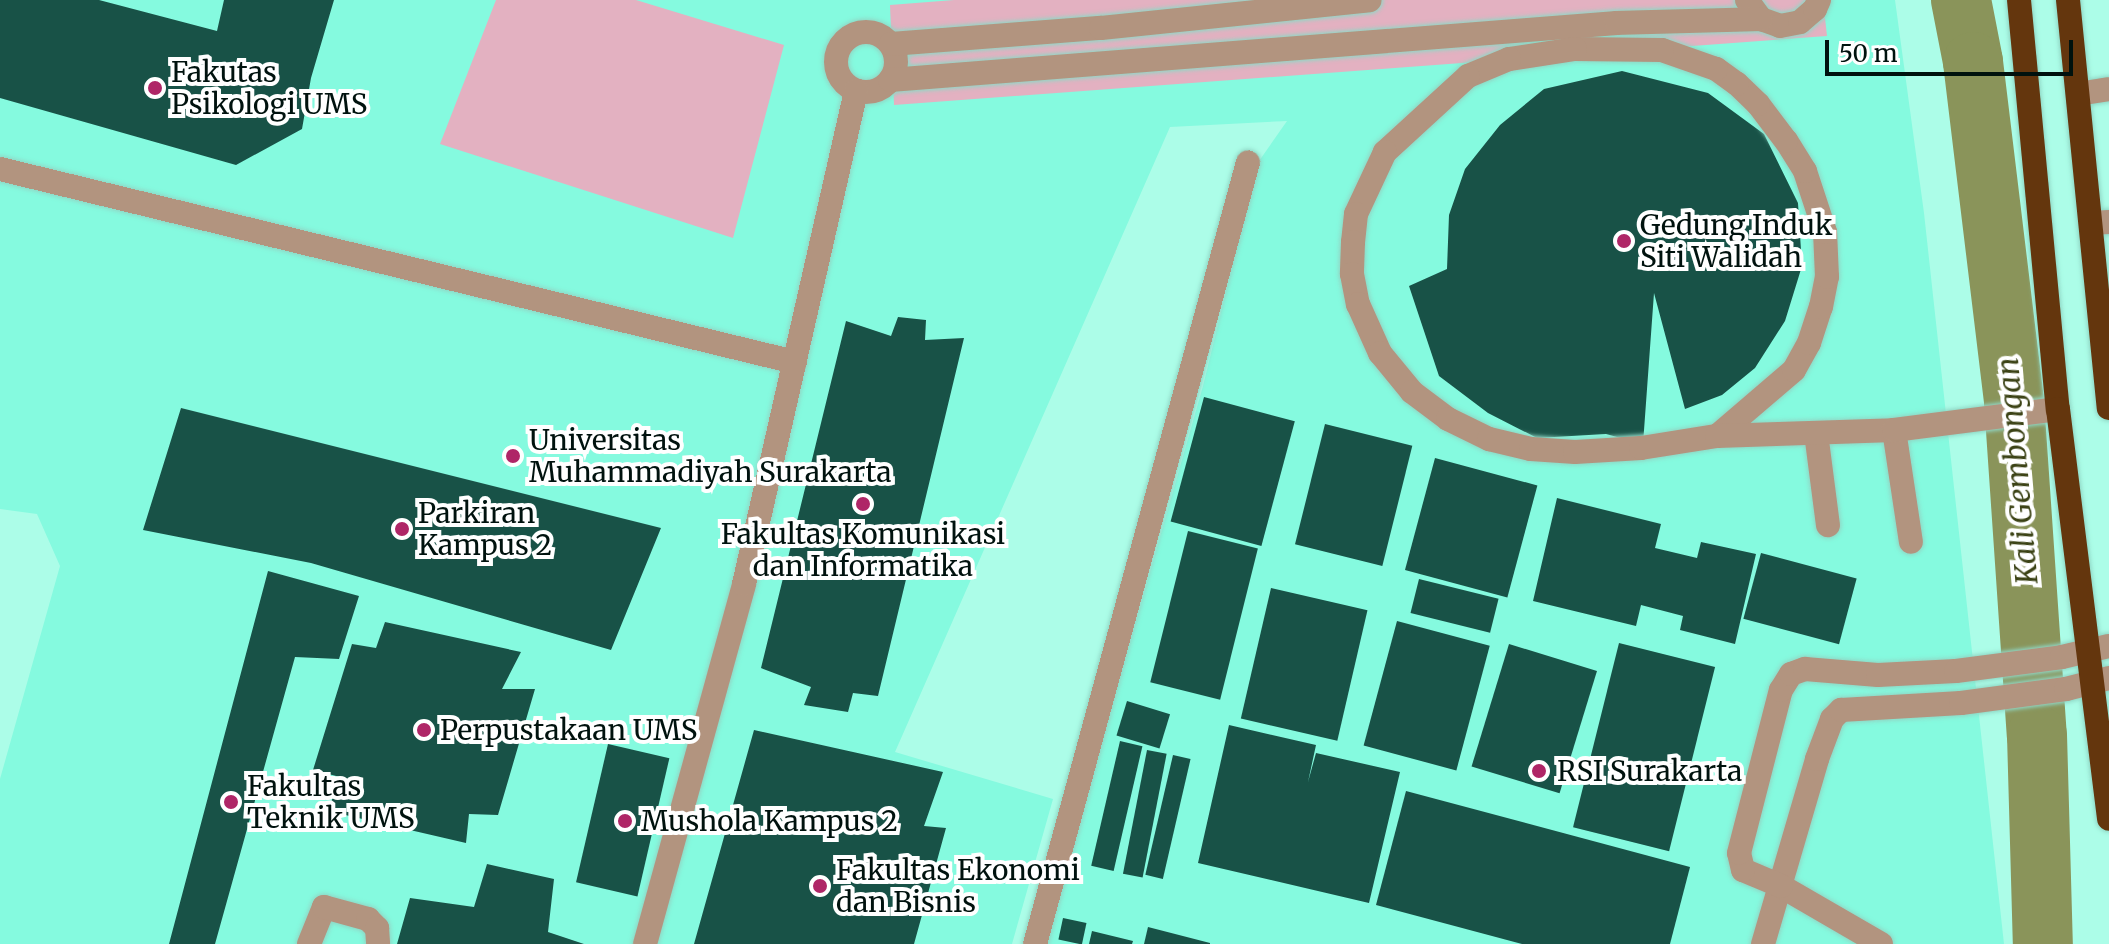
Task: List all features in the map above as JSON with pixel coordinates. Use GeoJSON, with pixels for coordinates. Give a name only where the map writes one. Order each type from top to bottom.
{"type":"FeatureCollection","features":[{"type":"Feature","properties":{"kind":"highway"},"geometry":{"type":"LineString","coordinates":[[2019,0],[2046,410],[2098,649],[2109,819]]}},
{"type":"Feature","properties":{"kind":"highway"},"geometry":{"type":"LineString","coordinates":[[2068,0],[2078,94],[2100,222],[2109,408]]}},
{"type":"Feature","properties":{"kind":"street"},"geometry":{"type":"LineString","coordinates":[[891,44],[1370,0]]}},
{"type":"Feature","properties":{"kind":"street"},"geometry":{"type":"LineString","coordinates":[[1819,0],[1808,17],[1790,26],[1780,26],[1754,10],[1509,59],[1468,76],[1385,152],[1356,214],[1352,274],[1358,304],[1380,353],[1412,392],[1448,419],[1489,439],[1531,449],[1575,452],[1641,448],[1717,436],[1894,430],[2046,410]]}},
{"type":"Feature","properties":{"kind":"street"},"geometry":{"type":"LineString","coordinates":[[890,80],[896,62],[891,44],[876,33],[866,31],[842,43],[837,70],[856,91],[875,91],[890,80],[1618,35],[1716,69],[1758,104],[1805,171],[1825,232],[1827,277],[1809,343],[1794,370],[1717,436]]}},
{"type":"Feature","properties":{"kind":"street"},"geometry":{"type":"LineString","coordinates":[[2078,94],[2109,89]]}},
{"type":"Feature","properties":{"kind":"street"},"geometry":{"type":"LineString","coordinates":[[645,944],[744,584],[856,91]]}},
{"type":"Feature","properties":{"kind":"street"},"geometry":{"type":"LineString","coordinates":[[1035,944],[1248,162]]}},
{"type":"Feature","properties":{"kind":"street"},"geometry":{"type":"LineString","coordinates":[[0,169],[795,362]]}},
{"type":"Feature","properties":{"kind":"street"},"geometry":{"type":"LineString","coordinates":[[1894,430],[1911,542]]}},
{"type":"Feature","properties":{"kind":"street"},"geometry":{"type":"LineString","coordinates":[[1816,433],[1828,525]]}},
{"type":"Feature","properties":{"kind":"street"},"geometry":{"type":"LineString","coordinates":[[1881,944],[1781,886],[1743,870],[1739,853],[1781,690],[1791,674],[1805,669],[1878,675],[1956,671],[2098,649]]}},
{"type":"Feature","properties":{"kind":"street"},"geometry":{"type":"LineString","coordinates":[[1763,944],[1817,759],[1832,719],[1841,710],[1961,703],[2100,680]]}},
{"type":"Feature","properties":{"kind":"street"},"geometry":{"type":"LineString","coordinates":[[309,944],[324,907],[368,919],[377,928],[378,944]]}},
{"type":"Feature","properties":{"kind":"shaded area","name":"Universitas Muhammadiyah Surakarta"},"geometry":{"type":"Polygon","coordinates":[[[0,0],[1895,0],[1924,213],[2004,944],[1044,944],[1203,386],[1257,164],[1287,121],[1170,127],[895,752],[1053,799],[1012,944],[0,944],[0,779],[60,566],[37,514],[0,509],[0,0]]]}},
{"type":"Feature","properties":{"kind":"shaded area"},"geometry":{"type":"Polygon","coordinates":[[[496,0],[636,0],[784,45],[733,238],[440,144],[496,0]]]}},
{"type":"Feature","properties":{"kind":"shaded area"},"geometry":{"type":"Polygon","coordinates":[[[954,0],[1823,0],[1827,36],[894,105],[890,5],[954,0]]]}},
{"type":"Feature","properties":{"kind":"building","name":"Fakutas Psikologi UMS"},"geometry":{"type":"Polygon","coordinates":[[[0,0],[99,0],[217,31],[224,0],[334,0],[311,78],[302,129],[236,165],[0,98],[0,0]]]}},
{"type":"Feature","properties":{"kind":"building","name":"Gedung Induk Siti Walidah"},"geometry":{"type":"Polygon","coordinates":[[[1622,71],[1708,93],[1764,134],[1798,203],[1802,266],[1785,321],[1755,368],[1722,395],[1685,409],[1654,293],[1643,444],[1606,434],[1537,438],[1488,413],[1439,376],[1409,286],[1447,269],[1449,215],[1465,169],[1500,125],[1544,89],[1622,71]]]}},
{"type":"Feature","properties":{"kind":"building","name":"Fakultas Komunikasi dan Informatika"},"geometry":{"type":"Polygon","coordinates":[[[898,317],[926,320],[925,340],[964,338],[878,696],[853,693],[848,712],[804,705],[811,687],[761,668],[846,321],[891,336],[898,317]]]}},
{"type":"Feature","properties":{"kind":"building"},"geometry":{"type":"Polygon","coordinates":[[[1204,397],[1295,421],[1261,546],[1171,522],[1204,397]]]}},
{"type":"Feature","properties":{"kind":"building","name":"Parkiran Kampus 2"},"geometry":{"type":"Polygon","coordinates":[[[181,408],[661,528],[611,650],[311,563],[143,530],[181,408]]]}},
{"type":"Feature","properties":{"kind":"building"},"geometry":{"type":"Polygon","coordinates":[[[1325,424],[1412,446],[1382,566],[1295,544],[1325,424]]]}},
{"type":"Feature","properties":{"kind":"building"},"geometry":{"type":"Polygon","coordinates":[[[1435,458],[1537,485],[1507,597],[1405,570],[1435,458]]]}},
{"type":"Feature","properties":{"kind":"building"},"geometry":{"type":"Polygon","coordinates":[[[1557,498],[1661,524],[1655,548],[1697,558],[1701,542],[1756,554],[1735,644],[1680,630],[1683,616],[1641,605],[1636,626],[1533,601],[1557,498]]]}},
{"type":"Feature","properties":{"kind":"building"},"geometry":{"type":"Polygon","coordinates":[[[1188,531],[1258,548],[1220,700],[1150,682],[1188,531]]]}},
{"type":"Feature","properties":{"kind":"building"},"geometry":{"type":"Polygon","coordinates":[[[1761,553],[1857,579],[1839,644],[1743,619],[1761,553]]]}},
{"type":"Feature","properties":{"kind":"building","name":"Fakultas Teknik UMS"},"geometry":{"type":"Polygon","coordinates":[[[268,571],[359,596],[339,659],[295,657],[215,944],[169,944],[268,571]]]}},
{"type":"Feature","properties":{"kind":"building"},"geometry":{"type":"Polygon","coordinates":[[[1419,579],[1499,599],[1490,633],[1411,613],[1419,579]]]}},
{"type":"Feature","properties":{"kind":"building"},"geometry":{"type":"Polygon","coordinates":[[[1271,588],[1367,610],[1337,741],[1241,719],[1271,588]]]}},
{"type":"Feature","properties":{"kind":"building"},"geometry":{"type":"Polygon","coordinates":[[[1397,621],[1490,646],[1456,770],[1364,746],[1397,621]]]}},
{"type":"Feature","properties":{"kind":"building","name":"Perpustakaan UMS"},"geometry":{"type":"Polygon","coordinates":[[[385,622],[521,652],[502,689],[535,689],[498,815],[469,814],[466,843],[328,811],[340,777],[313,770],[352,644],[376,648],[385,622]]]}},
{"type":"Feature","properties":{"kind":"building"},"geometry":{"type":"Polygon","coordinates":[[[1619,643],[1715,667],[1669,851],[1573,827],[1619,643]]]}},
{"type":"Feature","properties":{"kind":"building"},"geometry":{"type":"Polygon","coordinates":[[[1509,644],[1597,671],[1560,793],[1472,766],[1509,644]]]}},
{"type":"Feature","properties":{"kind":"building"},"geometry":{"type":"Polygon","coordinates":[[[1127,701],[1170,714],[1160,749],[1116,735],[1127,701]]]}},
{"type":"Feature","properties":{"kind":"building"},"geometry":{"type":"Polygon","coordinates":[[[1229,725],[1316,745],[1308,782],[1316,753],[1400,772],[1369,903],[1198,863],[1229,725]]]}},
{"type":"Feature","properties":{"kind":"building","name":"Fakultas Ekonomi dan Bisnis"},"geometry":{"type":"Polygon","coordinates":[[[754,730],[943,772],[924,826],[946,828],[914,944],[694,944],[754,730]]]}},
{"type":"Feature","properties":{"kind":"building"},"geometry":{"type":"Polygon","coordinates":[[[1120,741],[1142,746],[1114,871],[1091,866],[1120,741]]]}},
{"type":"Feature","properties":{"kind":"building","name":"Mushola Kampus 2"},"geometry":{"type":"Polygon","coordinates":[[[608,744],[669,758],[637,897],[576,882],[608,744]]]}},
{"type":"Feature","properties":{"kind":"building"},"geometry":{"type":"Polygon","coordinates":[[[1147,750],[1167,754],[1143,878],[1123,874],[1147,750]]]}},
{"type":"Feature","properties":{"kind":"building"},"geometry":{"type":"Polygon","coordinates":[[[1173,755],[1191,759],[1163,879],[1145,875],[1173,755]]]}},
{"type":"Feature","properties":{"kind":"building"},"geometry":{"type":"Polygon","coordinates":[[[1406,791],[1690,867],[1670,944],[1522,944],[1376,905],[1406,791]]]}},
{"type":"Feature","properties":{"kind":"building"},"geometry":{"type":"Polygon","coordinates":[[[487,864],[554,879],[548,932],[584,944],[397,944],[410,898],[474,907],[487,864]]]}},
{"type":"Feature","properties":{"kind":"building"},"geometry":{"type":"Polygon","coordinates":[[[1063,918],[1086,923],[1082,944],[1058,940],[1063,918]]]}},
{"type":"Feature","properties":{"kind":"building"},"geometry":{"type":"Polygon","coordinates":[[[1148,927],[1210,943],[1210,944],[1144,944],[1148,927]]]}},
{"type":"Feature","properties":{"kind":"building"},"geometry":{"type":"Polygon","coordinates":[[[1092,931],[1133,941],[1132,944],[1089,944],[1092,931]]]}},
{"type":"Feature","properties":{"kind":"waterway","name":"Kali Gembongan"},"geometry":{"type":"LineString","coordinates":[[1961,0],[1973,62],[2014,401],[2037,735],[2043,944]]}},
{"type":"Feature","properties":{"kind":"place","name":"Fakutas Psikologi UMS"},"geometry":{"type":"Point","coordinates":[155,88]}},
{"type":"Feature","properties":{"kind":"place","name":"Gedung Induk Siti Walidah"},"geometry":{"type":"Point","coordinates":[1624,241]}},
{"type":"Feature","properties":{"kind":"place","name":"Universitas Muhammadiyah Surakarta"},"geometry":{"type":"Point","coordinates":[513,456]}},
{"type":"Feature","properties":{"kind":"place","name":"Fakultas Komunikasi dan Informatika"},"geometry":{"type":"Point","coordinates":[863,504]}},
{"type":"Feature","properties":{"kind":"place","name":"Parkiran Kampus 2"},"geometry":{"type":"Point","coordinates":[402,529]}},
{"type":"Feature","properties":{"kind":"place","name":"Perpustakaan UMS"},"geometry":{"type":"Point","coordinates":[424,730]}},
{"type":"Feature","properties":{"kind":"place","name":"RSI Surakarta"},"geometry":{"type":"Point","coordinates":[1539,771]}},
{"type":"Feature","properties":{"kind":"place","name":"Fakultas Teknik UMS"},"geometry":{"type":"Point","coordinates":[231,802]}},
{"type":"Feature","properties":{"kind":"place","name":"Mushola Kampus 2"},"geometry":{"type":"Point","coordinates":[625,821]}},
{"type":"Feature","properties":{"kind":"place","name":"Fakultas Ekonomi dan Bisnis"},"geometry":{"type":"Point","coordinates":[820,886]}}]}
